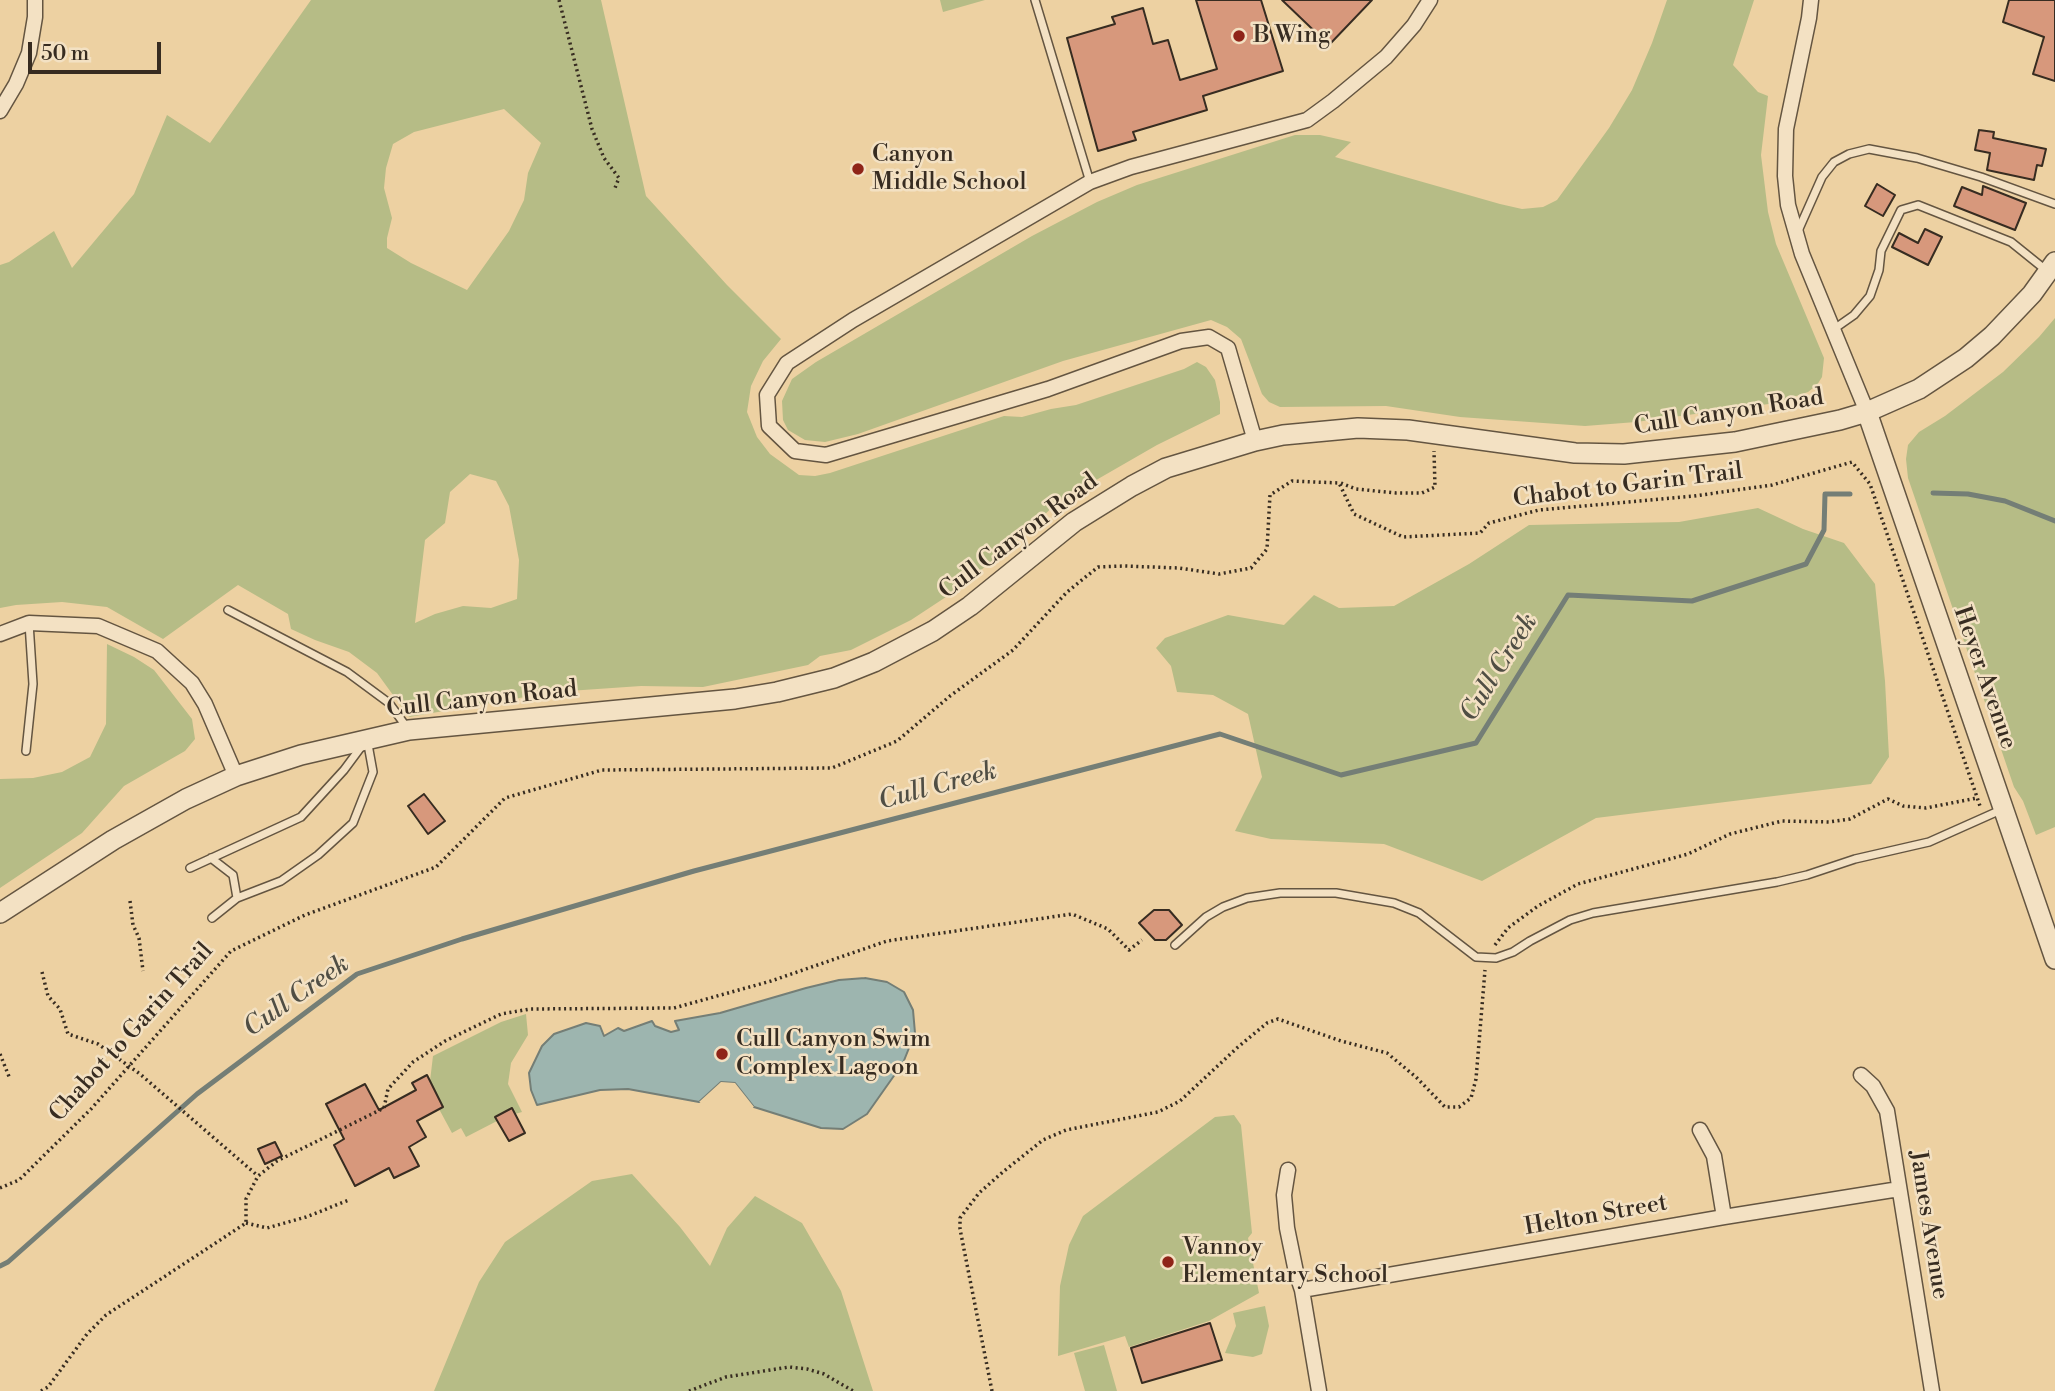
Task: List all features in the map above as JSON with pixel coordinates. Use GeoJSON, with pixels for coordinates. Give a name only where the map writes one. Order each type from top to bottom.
{"type":"FeatureCollection","features":[{"type":"Feature","properties":{"kind":"street"},"geometry":{"type":"LineString","coordinates":[[0,111],[29,54],[35,0]]}},
{"type":"Feature","properties":{"kind":"street"},"geometry":{"type":"LineString","coordinates":[[1255,441],[1228,348],[1209,337],[1181,341],[1048,389],[826,455],[795,451],[769,426],[767,395],[787,363],[853,320],[1090,182],[1131,167],[1307,120],[1333,102],[1386,57],[1414,25],[1430,0]]}},
{"type":"Feature","properties":{"kind":"street"},"geometry":{"type":"LineString","coordinates":[[1811,0],[1786,129],[1785,176],[1788,205],[1796,236],[1867,412]]}},
{"type":"Feature","properties":{"kind":"street","name":"Cull Canyon Road"},"geometry":{"type":"LineString","coordinates":[[0,914],[113,840],[186,799],[236,776],[301,755],[409,730],[735,699],[834,678],[874,662],[933,631],[970,606],[1074,522],[1132,485],[1166,468],[1255,441],[1283,435],[1358,428],[1435,433],[1575,453],[1624,454],[1735,442],[1867,412],[1919,389],[1966,358],[1993,336],[2032,294],[2051,266]]}},
{"type":"Feature","properties":{"kind":"street","name":"Heyer Avenue"},"geometry":{"type":"LineString","coordinates":[[1867,412],[2055,959]]}},
{"type":"Feature","properties":{"kind":"street"},"geometry":{"type":"LineString","coordinates":[[0,634],[29,623],[98,626],[157,651],[192,683],[205,704],[236,776]]}},
{"type":"Feature","properties":{"kind":"street","name":"James Avenue"},"geometry":{"type":"LineString","coordinates":[[1861,1075],[1873,1086],[1887,1111],[1932,1391]]}},
{"type":"Feature","properties":{"kind":"street"},"geometry":{"type":"LineString","coordinates":[[1700,1130],[1714,1156],[1724,1217]]}},
{"type":"Feature","properties":{"kind":"street"},"geometry":{"type":"LineString","coordinates":[[1288,1170],[1283,1195],[1287,1228],[1302,1290],[1319,1391]]}},
{"type":"Feature","properties":{"kind":"street","name":"Helton Street"},"geometry":{"type":"LineString","coordinates":[[1302,1290],[1899,1189]]}},
{"type":"Feature","properties":{"kind":"lane"},"geometry":{"type":"LineString","coordinates":[[1035,0],[1090,182]]}},
{"type":"Feature","properties":{"kind":"lane"},"geometry":{"type":"LineString","coordinates":[[1796,236],[1822,177],[1833,162],[1849,154],[1870,149],[1981,177],[2055,204]]}},
{"type":"Feature","properties":{"kind":"lane"},"geometry":{"type":"LineString","coordinates":[[1834,329],[1854,316],[1870,296],[1879,270],[1881,251],[1901,210],[1918,205],[2011,242],[2051,266]]}},
{"type":"Feature","properties":{"kind":"lane"},"geometry":{"type":"LineString","coordinates":[[228,610],[347,673],[389,704],[409,730]]}},
{"type":"Feature","properties":{"kind":"lane"},"geometry":{"type":"LineString","coordinates":[[26,751],[33,684],[29,623]]}},
{"type":"Feature","properties":{"kind":"lane"},"geometry":{"type":"LineString","coordinates":[[190,868],[301,817],[344,771],[367,739]]}},
{"type":"Feature","properties":{"kind":"lane"},"geometry":{"type":"LineString","coordinates":[[212,918],[237,898],[281,881],[318,855],[353,823],[373,772],[367,739]]}},
{"type":"Feature","properties":{"kind":"lane"},"geometry":{"type":"LineString","coordinates":[[1175,945],[1206,917],[1247,898],[1280,893],[1336,893],[1394,903],[1419,914],[1476,957],[1484,959],[1505,956],[1550,929],[1593,913],[1777,883],[1855,859],[1929,842],[2004,809]]}},
{"type":"Feature","properties":{"kind":"lane"},"geometry":{"type":"LineString","coordinates":[[211,858],[233,875],[237,898]]}},
{"type":"Feature","properties":{"kind":"path"},"geometry":{"type":"LineString","coordinates":[[559,0],[592,129],[604,158],[619,178],[615,188]]}},
{"type":"Feature","properties":{"kind":"path"},"geometry":{"type":"LineString","coordinates":[[1339,483],[1356,489],[1396,494],[1422,493],[1435,487],[1435,433]]}},
{"type":"Feature","properties":{"kind":"path","name":"Chabot to Garin Trail"},"geometry":{"type":"LineString","coordinates":[[0,1188],[19,1180],[130,1066],[231,951],[305,915],[436,867],[505,798],[602,771],[832,768],[897,741],[950,696],[1013,650],[1068,592],[1098,567],[1180,568],[1219,574],[1251,568],[1267,549],[1270,495],[1292,481],[1339,483],[1354,514],[1403,537],[1480,533],[1489,523],[1539,510],[1694,496],[1772,485],[1852,462],[1870,484],[1977,797],[1926,808],[1903,806],[1888,799],[1850,819],[1829,822],[1782,821],[1730,834],[1688,854],[1578,884],[1538,906],[1508,928],[1484,959]]}},
{"type":"Feature","properties":{"kind":"path"},"geometry":{"type":"LineString","coordinates":[[130,901],[143,971]]}},
{"type":"Feature","properties":{"kind":"path"},"geometry":{"type":"LineString","coordinates":[[246,1223],[246,1199],[258,1177],[277,1161],[384,1108],[388,1089],[413,1062],[445,1041],[501,1014],[530,1009],[674,1009],[771,981],[887,941],[1072,914],[1108,929],[1129,950],[1142,940]]}},
{"type":"Feature","properties":{"kind":"path"},"geometry":{"type":"LineString","coordinates":[[992,1391],[960,1229],[960,1218],[979,1193],[1043,1140],[1066,1130],[1158,1112],[1180,1101],[1266,1023],[1278,1019],[1341,1041],[1387,1053],[1416,1077],[1445,1107],[1459,1107],[1471,1098],[1476,1079],[1476,1055],[1483,1007],[1484,959]]}},
{"type":"Feature","properties":{"kind":"path"},"geometry":{"type":"LineString","coordinates":[[42,972],[48,996],[60,1009],[68,1034],[98,1044],[130,1066],[258,1177]]}},
{"type":"Feature","properties":{"kind":"path"},"geometry":{"type":"LineString","coordinates":[[0,1054],[10,1079]]}},
{"type":"Feature","properties":{"kind":"path"},"geometry":{"type":"LineString","coordinates":[[41,1391],[48,1387],[87,1334],[106,1315],[246,1223],[267,1228],[306,1217],[349,1200]]}},
{"type":"Feature","properties":{"kind":"path"},"geometry":{"type":"LineString","coordinates":[[689,1391],[708,1382],[735,1375],[789,1367],[824,1374],[853,1391]]}},
{"type":"Feature","properties":{"kind":"green space"},"geometry":{"type":"Polygon","coordinates":[[[311,0],[601,0],[646,196],[727,285],[781,339],[763,361],[751,386],[747,412],[757,437],[770,454],[799,475],[830,473],[1004,416],[1022,417],[1076,405],[1184,369],[1197,362],[1206,367],[1215,380],[1220,414],[1157,445],[1058,502],[1010,547],[952,593],[911,620],[851,650],[820,656],[808,665],[703,687],[641,686],[554,692],[409,717],[377,673],[349,652],[291,629],[288,614],[238,585],[163,639],[107,607],[62,602],[0,608],[0,265],[9,262],[54,231],[72,268],[134,194],[167,115],[210,143],[311,0]],[[504,109],[414,132],[393,144],[386,168],[384,188],[392,218],[387,248],[411,263],[467,290],[509,231],[524,200],[528,173],[541,143],[504,109]],[[470,474],[450,492],[445,523],[425,540],[415,623],[463,606],[491,608],[517,599],[519,560],[509,506],[496,481],[470,474]]]}},
{"type":"Feature","properties":{"kind":"green space"},"geometry":{"type":"Polygon","coordinates":[[[940,0],[985,0],[943,12],[940,0]]]}},
{"type":"Feature","properties":{"kind":"green space"},"geometry":{"type":"Polygon","coordinates":[[[1667,0],[1754,0],[1733,65],[1758,92],[1768,96],[1761,155],[1768,212],[1776,244],[1824,358],[1822,377],[1808,392],[1776,403],[1636,422],[1585,426],[1460,417],[1386,406],[1280,407],[1269,402],[1262,394],[1241,339],[1227,327],[1211,320],[1063,361],[858,434],[825,442],[805,440],[788,430],[783,420],[782,401],[792,379],[816,362],[1032,236],[1097,202],[1137,185],[1295,135],[1320,135],[1351,142],[1335,157],[1500,204],[1522,209],[1543,207],[1557,200],[1609,128],[1632,90],[1667,0]]]}},
{"type":"Feature","properties":{"kind":"green space"},"geometry":{"type":"Polygon","coordinates":[[[2055,318],[2055,827],[2036,835],[2023,801],[2014,787],[1908,478],[1906,459],[1908,445],[1919,432],[2003,372],[2055,318]]]}},
{"type":"Feature","properties":{"kind":"green space"},"geometry":{"type":"Polygon","coordinates":[[[1758,508],[1803,529],[1844,543],[1875,584],[1885,681],[1889,757],[1871,784],[1596,818],[1482,881],[1384,844],[1271,839],[1235,831],[1262,777],[1248,714],[1213,695],[1177,692],[1171,666],[1156,648],[1165,638],[1228,615],[1284,625],[1314,595],[1339,608],[1394,606],[1469,564],[1529,525],[1679,522],[1758,508]]]}},
{"type":"Feature","properties":{"kind":"green space"},"geometry":{"type":"Polygon","coordinates":[[[107,644],[154,670],[192,719],[195,739],[185,751],[124,786],[82,833],[0,888],[0,779],[33,778],[62,772],[90,757],[106,724],[107,644]]]}},
{"type":"Feature","properties":{"kind":"green space"},"geometry":{"type":"Polygon","coordinates":[[[526,1014],[528,1035],[511,1063],[508,1084],[522,1112],[515,1114],[511,1108],[495,1116],[497,1121],[466,1137],[461,1128],[452,1133],[439,1109],[443,1107],[430,1081],[433,1056],[501,1022],[526,1014]]]}},
{"type":"Feature","properties":{"kind":"green space","name":"Vannoy Elementary School"},"geometry":{"type":"Polygon","coordinates":[[[1234,1115],[1241,1125],[1252,1233],[1248,1238],[1259,1293],[1209,1321],[1129,1347],[1125,1336],[1058,1356],[1060,1286],[1069,1245],[1083,1216],[1215,1117],[1234,1115]]]}},
{"type":"Feature","properties":{"kind":"green space"},"geometry":{"type":"Polygon","coordinates":[[[632,1174],[680,1227],[710,1266],[727,1228],[755,1196],[802,1223],[841,1291],[873,1391],[434,1391],[479,1282],[505,1242],[592,1181],[632,1174]]]}},
{"type":"Feature","properties":{"kind":"green space"},"geometry":{"type":"Polygon","coordinates":[[[1265,1306],[1269,1326],[1262,1354],[1253,1357],[1225,1353],[1236,1326],[1233,1313],[1265,1306]]]}},
{"type":"Feature","properties":{"kind":"green space"},"geometry":{"type":"Polygon","coordinates":[[[1104,1345],[1117,1391],[1085,1391],[1074,1353],[1104,1345]]]}},
{"type":"Feature","properties":{"kind":"water","name":"Cull Canyon Swim Complex Lagoon"},"geometry":{"type":"Polygon","coordinates":[[[865,978],[887,982],[904,992],[913,1010],[915,1033],[903,1063],[867,1114],[843,1129],[821,1128],[754,1107],[735,1083],[721,1082],[699,1102],[628,1089],[600,1090],[537,1105],[531,1090],[529,1073],[542,1046],[554,1034],[586,1023],[600,1026],[604,1036],[618,1028],[624,1031],[652,1021],[655,1026],[671,1032],[679,1030],[675,1021],[720,1013],[839,980],[865,978]]]}},
{"type":"Feature","properties":{"kind":"pier"},"geometry":{"type":"Polygon","coordinates":[[[721,1082],[735,1083],[754,1107],[750,1107],[733,1087],[722,1086],[703,1102],[699,1102],[721,1082]]]}},
{"type":"Feature","properties":{"kind":"building"},"geometry":{"type":"Polygon","coordinates":[[[1196,0],[1261,0],[1283,71],[1203,96],[1207,110],[1133,132],[1136,140],[1098,151],[1067,38],[1115,24],[1112,17],[1143,8],[1153,44],[1168,40],[1180,80],[1217,69],[1196,0]]]}},
{"type":"Feature","properties":{"kind":"building"},"geometry":{"type":"Polygon","coordinates":[[[1282,0],[1372,0],[1329,45],[1282,0]]]}},
{"type":"Feature","properties":{"kind":"building"},"geometry":{"type":"Polygon","coordinates":[[[2009,0],[2055,0],[2055,81],[2033,74],[2044,37],[2003,22],[2009,0]]]}},
{"type":"Feature","properties":{"kind":"building"},"geometry":{"type":"Polygon","coordinates":[[[1979,130],[1994,132],[1993,138],[2046,149],[2042,166],[2037,165],[2034,180],[1987,170],[1990,153],[1975,150],[1979,130]]]}},
{"type":"Feature","properties":{"kind":"building"},"geometry":{"type":"Polygon","coordinates":[[[1877,184],[1895,195],[1883,216],[1865,206],[1877,184]]]}},
{"type":"Feature","properties":{"kind":"building"},"geometry":{"type":"Polygon","coordinates":[[[1983,186],[2026,203],[2015,230],[1954,206],[1962,187],[1982,195],[1983,186]]]}},
{"type":"Feature","properties":{"kind":"building"},"geometry":{"type":"Polygon","coordinates":[[[1925,229],[1942,237],[1928,265],[1892,247],[1899,233],[1918,243],[1925,229]]]}},
{"type":"Feature","properties":{"kind":"building"},"geometry":{"type":"Polygon","coordinates":[[[424,794],[445,821],[428,834],[408,806],[424,794]]]}},
{"type":"Feature","properties":{"kind":"building"},"geometry":{"type":"Polygon","coordinates":[[[1154,910],[1169,910],[1182,925],[1166,940],[1155,940],[1139,923],[1154,910]]]}},
{"type":"Feature","properties":{"kind":"building"},"geometry":{"type":"Polygon","coordinates":[[[427,1075],[443,1107],[417,1121],[426,1137],[409,1147],[419,1166],[394,1178],[389,1168],[355,1186],[334,1145],[344,1139],[326,1104],[365,1084],[379,1110],[416,1090],[412,1083],[427,1075]]]}},
{"type":"Feature","properties":{"kind":"building"},"geometry":{"type":"Polygon","coordinates":[[[512,1108],[525,1133],[509,1141],[495,1117],[512,1108]]]}},
{"type":"Feature","properties":{"kind":"building"},"geometry":{"type":"Polygon","coordinates":[[[275,1142],[282,1156],[265,1164],[258,1149],[275,1142]]]}},
{"type":"Feature","properties":{"kind":"building"},"geometry":{"type":"Polygon","coordinates":[[[1210,1323],[1222,1360],[1142,1383],[1131,1348],[1210,1323]]]}},
{"type":"Feature","properties":{"kind":"waterway","name":"Cull Creek"},"geometry":{"type":"LineString","coordinates":[[1933,493],[1968,494],[2005,501],[2055,521]]}},
{"type":"Feature","properties":{"kind":"waterway","name":"Cull Creek"},"geometry":{"type":"LineString","coordinates":[[0,1266],[8,1262],[197,1094],[357,974],[462,939],[694,871],[1220,734],[1341,775],[1476,743],[1568,595],[1692,601],[1806,564],[1824,530],[1825,494],[1850,494]]}},
{"type":"Feature","properties":{"kind":"place","name":"B Wing"},"geometry":{"type":"Point","coordinates":[1239,36]}},
{"type":"Feature","properties":{"kind":"place","name":"Canyon Middle School"},"geometry":{"type":"Point","coordinates":[858,169]}},
{"type":"Feature","properties":{"kind":"place","name":"Cull Canyon Swim Complex Lagoon"},"geometry":{"type":"Point","coordinates":[722,1054]}},
{"type":"Feature","properties":{"kind":"place","name":"Vannoy Elementary School"},"geometry":{"type":"Point","coordinates":[1168,1262]}}]}
